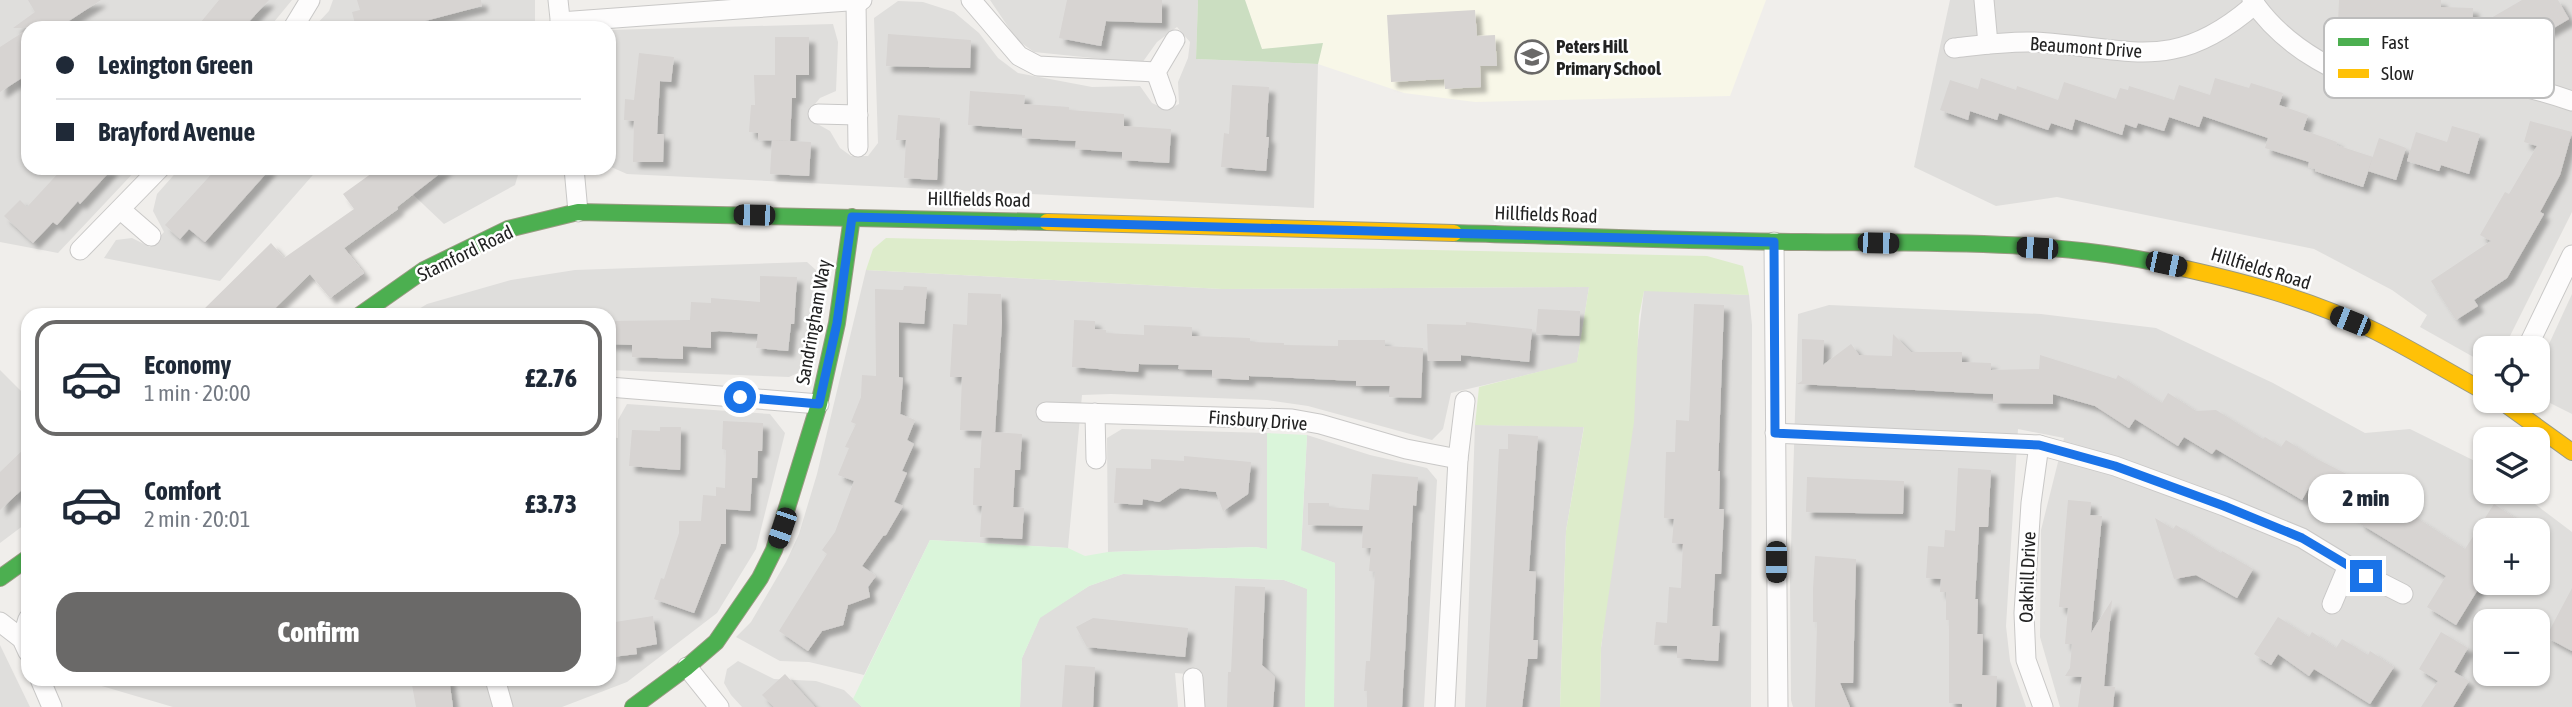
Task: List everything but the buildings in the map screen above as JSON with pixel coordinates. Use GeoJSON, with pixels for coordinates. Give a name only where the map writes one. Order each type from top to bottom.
{"type":"FeatureCollection","features":[{"type":"Feature","properties":{"kind":"street"},"geometry":{"type":"LineString","coordinates":[[297,21],[310,0]]}},
{"type":"Feature","properties":{"kind":"street"},"geometry":{"type":"LineString","coordinates":[[558,0],[561,21]]}},
{"type":"Feature","properties":{"kind":"street"},"geometry":{"type":"LineString","coordinates":[[971,0],[1019,56],[1038,66],[1156,72]]}},
{"type":"Feature","properties":{"kind":"street"},"geometry":{"type":"LineString","coordinates":[[1984,0],[1988,44]]}},
{"type":"Feature","properties":{"kind":"street"},"geometry":{"type":"LineString","coordinates":[[611,21],[859,1],[859,147]]}},
{"type":"Feature","properties":{"kind":"street"},"geometry":{"type":"LineString","coordinates":[[2254,2],[2277,29],[2302,50],[2324,61]]}},
{"type":"Feature","properties":{"kind":"street","name":"Beaumont Drive"},"geometry":{"type":"LineString","coordinates":[[1954,48],[2034,42],[2139,53],[2170,51],[2213,36],[2232,24],[2254,2]]}},
{"type":"Feature","properties":{"kind":"street"},"geometry":{"type":"LineString","coordinates":[[1156,72],[1175,40]]}},
{"type":"Feature","properties":{"kind":"street"},"geometry":{"type":"LineString","coordinates":[[1156,72],[1166,100]]}},
{"type":"Feature","properties":{"kind":"street"},"geometry":{"type":"LineString","coordinates":[[2554,96],[2572,102]]}},
{"type":"Feature","properties":{"kind":"street"},"geometry":{"type":"LineString","coordinates":[[818,114],[858,115]]}},
{"type":"Feature","properties":{"kind":"street"},"geometry":{"type":"LineString","coordinates":[[79,250],[154,175]]}},
{"type":"Feature","properties":{"kind":"street"},"geometry":{"type":"LineString","coordinates":[[575,175],[578,212]]}},
{"type":"Feature","properties":{"kind":"street"},"geometry":{"type":"LineString","coordinates":[[121,210],[151,236]]}},
{"type":"Feature","properties":{"kind":"street","name":"Hillfields Road"},"geometry":{"type":"LineString","coordinates":[[578,212],[1774,242],[1983,244],[2118,254],[2216,275],[2301,301],[2375,331],[2473,385]]}},
{"type":"Feature","properties":{"kind":"street","name":"Stamford Road"},"geometry":{"type":"LineString","coordinates":[[370,308],[424,270],[508,229],[578,212]]}},
{"type":"Feature","properties":{"kind":"street","name":"Sandringham Way"},"geometry":{"type":"LineString","coordinates":[[633,707],[716,642],[760,578],[774,550],[819,404],[837,323],[852,217]]}},
{"type":"Feature","properties":{"kind":"street"},"geometry":{"type":"LineString","coordinates":[[1774,242],[1778,707]]}},
{"type":"Feature","properties":{"kind":"street"},"geometry":{"type":"LineString","coordinates":[[2534,336],[2572,255]]}},
{"type":"Feature","properties":{"kind":"street"},"geometry":{"type":"LineString","coordinates":[[616,388],[819,404]]}},
{"type":"Feature","properties":{"kind":"street"},"geometry":{"type":"LineString","coordinates":[[1445,707],[1458,459],[1465,401]]}},
{"type":"Feature","properties":{"kind":"street","name":"Finsbury Drive"},"geometry":{"type":"LineString","coordinates":[[1046,412],[1292,419],[1320,424],[1406,449],[1458,459]]}},
{"type":"Feature","properties":{"kind":"street"},"geometry":{"type":"LineString","coordinates":[[1096,413],[1096,459]]}},
{"type":"Feature","properties":{"kind":"street"},"geometry":{"type":"LineString","coordinates":[[2518,413],[2572,452]]}},
{"type":"Feature","properties":{"kind":"street"},"geometry":{"type":"LineString","coordinates":[[1775,433],[2039,445],[2115,466],[2224,506],[2302,538],[2348,566],[2403,594]]}},
{"type":"Feature","properties":{"kind":"street","name":"Oakhill Drive"},"geometry":{"type":"LineString","coordinates":[[2039,445],[2031,503],[2024,613],[2026,660],[2043,707]]}},
{"type":"Feature","properties":{"kind":"street"},"geometry":{"type":"LineString","coordinates":[[0,579],[21,563]]}},
{"type":"Feature","properties":{"kind":"street"},"geometry":{"type":"LineString","coordinates":[[2332,604],[2348,566]]}},
{"type":"Feature","properties":{"kind":"street"},"geometry":{"type":"LineString","coordinates":[[0,622],[21,642]]}},
{"type":"Feature","properties":{"kind":"street"},"geometry":{"type":"LineString","coordinates":[[687,667],[719,707]]}},
{"type":"Feature","properties":{"kind":"street"},"geometry":{"type":"LineString","coordinates":[[1194,678],[1195,707]]}},
{"type":"Feature","properties":{"kind":"street"},"geometry":{"type":"LineString","coordinates":[[43,686],[52,707]]}},
{"type":"Feature","properties":{"kind":"street"},"geometry":{"type":"LineString","coordinates":[[497,686],[503,707]]}},
{"type":"Feature","properties":{"kind":"shaded area"},"geometry":{"type":"Polygon","coordinates":[[[0,0],[292,0],[275,21],[21,21],[21,175],[131,175],[58,253],[0,242],[0,0]]]}},
{"type":"Feature","properties":{"kind":"shaded area"},"geometry":{"type":"Polygon","coordinates":[[[333,0],[535,0],[535,21],[320,21],[329,11],[333,0]]]}},
{"type":"Feature","properties":{"kind":"shaded area"},"geometry":{"type":"Polygon","coordinates":[[[990,0],[1198,0],[1196,59],[1318,64],[1314,208],[627,174],[616,169],[616,30],[833,24],[838,42],[836,91],[820,98],[810,110],[814,122],[830,131],[840,148],[851,156],[868,156],[878,143],[874,18],[898,1],[923,2],[954,12],[979,33],[998,58],[1018,73],[1092,87],[1140,86],[1152,103],[1167,110],[1179,104],[1178,82],[1188,58],[1190,42],[1177,27],[1157,42],[1142,63],[1034,52],[1017,40],[990,0]]]}},
{"type":"Feature","properties":{"kind":"shaded area","name":"Peters Hill Primary School"},"geometry":{"type":"Polygon","coordinates":[[[1245,0],[1766,0],[1730,96],[1475,102],[1404,93],[1318,64],[1322,43],[1262,50],[1245,0]]]}},
{"type":"Feature","properties":{"kind":"shaded area"},"geometry":{"type":"Polygon","coordinates":[[[1950,0],[2572,0],[2572,212],[2510,336],[2473,336],[2473,357],[2420,327],[2427,315],[2392,290],[2314,249],[2057,197],[1996,206],[1914,167],[1950,0]]]}},
{"type":"Feature","properties":{"kind":"shaded area"},"geometry":{"type":"Polygon","coordinates":[[[174,175],[313,175],[220,281],[104,258],[116,240],[132,238],[150,247],[164,232],[153,211],[157,194],[174,175]]]}},
{"type":"Feature","properties":{"kind":"shaded area"},"geometry":{"type":"Polygon","coordinates":[[[392,175],[518,175],[515,185],[444,224],[392,175]]]}},
{"type":"Feature","properties":{"kind":"shaded area"},"geometry":{"type":"Polygon","coordinates":[[[807,262],[826,279],[811,367],[789,377],[616,370],[616,308],[420,308],[511,280],[575,270],[807,262]]]}},
{"type":"Feature","properties":{"kind":"shaded area"},"geometry":{"type":"Polygon","coordinates":[[[866,270],[1222,289],[1589,287],[1577,363],[1451,393],[1443,429],[1432,440],[1308,406],[1267,400],[1082,395],[1068,548],[930,540],[864,675],[809,662],[780,661],[736,637],[751,622],[799,534],[817,474],[866,270]]]}},
{"type":"Feature","properties":{"kind":"shaded area"},"geometry":{"type":"Polygon","coordinates":[[[1644,290],[1749,295],[1752,325],[1751,707],[1600,707],[1601,648],[1644,290]]]}},
{"type":"Feature","properties":{"kind":"shaded area"},"geometry":{"type":"Polygon","coordinates":[[[2572,294],[2572,414],[2550,403],[2550,342],[2572,294]]]}},
{"type":"Feature","properties":{"kind":"shaded area"},"geometry":{"type":"Polygon","coordinates":[[[1829,305],[2041,314],[2156,328],[2273,383],[2365,433],[2410,429],[2473,460],[2473,504],[2535,504],[2572,532],[2572,707],[2060,707],[2040,637],[2041,530],[2064,438],[2018,429],[2006,626],[2010,661],[2026,707],[1793,707],[1790,580],[1798,314],[1829,305]]]}},
{"type":"Feature","properties":{"kind":"shaded area"},"geometry":{"type":"Polygon","coordinates":[[[0,370],[21,391],[21,527],[0,543],[0,370]]]}},
{"type":"Feature","properties":{"kind":"shaded area"},"geometry":{"type":"Polygon","coordinates":[[[627,404],[770,414],[785,433],[756,549],[717,613],[627,682],[562,707],[173,707],[102,686],[616,686],[618,420],[627,404]]]}},
{"type":"Feature","properties":{"kind":"shaded area"},"geometry":{"type":"Polygon","coordinates":[[[1475,425],[1584,426],[1566,531],[1560,707],[1465,707],[1475,425]]]}},
{"type":"Feature","properties":{"kind":"shaded area"},"geometry":{"type":"Polygon","coordinates":[[[1122,429],[1267,433],[1267,549],[1255,547],[1108,552],[1107,438],[1122,429]]]}},
{"type":"Feature","properties":{"kind":"shaded area"},"geometry":{"type":"Polygon","coordinates":[[[1307,435],[1370,455],[1427,468],[1437,480],[1424,707],[1334,707],[1335,563],[1301,551],[1307,435]]]}},
{"type":"Feature","properties":{"kind":"shaded area"},"geometry":{"type":"Polygon","coordinates":[[[1123,574],[1284,580],[1308,589],[1305,707],[1203,707],[1201,675],[1175,673],[1178,707],[1020,707],[1022,658],[1040,617],[1089,586],[1123,574]]]}},
{"type":"Feature","properties":{"kind":"shaded area"},"geometry":{"type":"Polygon","coordinates":[[[0,645],[30,707],[0,707],[0,645]]]}},
{"type":"Feature","properties":{"kind":"shaded area"},"geometry":{"type":"Polygon","coordinates":[[[738,661],[774,679],[816,681],[844,690],[862,707],[742,707],[724,683],[727,669],[738,661]]]}},
{"type":"Feature","properties":{"kind":"green space"},"geometry":{"type":"Polygon","coordinates":[[[1198,0],[1245,0],[1262,49],[1323,43],[1318,64],[1196,59],[1198,0]]]}},
{"type":"Feature","properties":{"kind":"green space"},"geometry":{"type":"Polygon","coordinates":[[[886,238],[1707,256],[1743,266],[1749,295],[1644,291],[1639,316],[1634,422],[1601,647],[1600,707],[1560,707],[1566,531],[1584,427],[1475,425],[1479,387],[1577,362],[1589,287],[1222,289],[866,270],[873,249],[886,238]]]}},
{"type":"Feature","properties":{"kind":"green space"},"geometry":{"type":"Polygon","coordinates":[[[1267,433],[1307,435],[1301,550],[1335,563],[1334,707],[1305,707],[1307,589],[1284,580],[1123,574],[1089,586],[1040,618],[1022,658],[1020,707],[862,707],[853,699],[930,540],[1068,548],[1085,556],[1108,552],[1255,547],[1267,549],[1267,433]]]}},
{"type":"Feature","properties":{"kind":"traffic: fast"},"geometry":{"type":"LineString","coordinates":[[370,308],[424,270],[508,229],[578,212],[1047,222]]}},
{"type":"Feature","properties":{"kind":"traffic: fast"},"geometry":{"type":"LineString","coordinates":[[633,707],[716,642],[760,578],[774,550],[819,404],[837,323],[852,217]]}},
{"type":"Feature","properties":{"kind":"traffic: fast"},"geometry":{"type":"LineString","coordinates":[[1454,233],[1716,241],[1987,244],[2078,251],[2168,265]]}},
{"type":"Feature","properties":{"kind":"traffic: fast"},"geometry":{"type":"LineString","coordinates":[[0,578],[21,563]]}},
{"type":"Feature","properties":{"kind":"traffic: slow"},"geometry":{"type":"LineString","coordinates":[[1047,222],[1454,233]]}},
{"type":"Feature","properties":{"kind":"traffic: slow"},"geometry":{"type":"LineString","coordinates":[[2168,265],[2248,284],[2327,310],[2377,332],[2473,385]]}},
{"type":"Feature","properties":{"kind":"traffic: slow"},"geometry":{"type":"LineString","coordinates":[[2518,413],[2572,452]]}},
{"type":"Feature","properties":{"kind":"place","name":"Peters Hill Primary School"},"geometry":{"type":"Point","coordinates":[1532,57]}},
{"type":"Feature","properties":{"kind":"route"},"geometry":{"type":"LineString","coordinates":[[740,397],[819,404],[837,323],[852,217],[1774,242],[1775,433],[2039,445],[2115,466],[2224,506],[2302,538],[2366,576]]}}]}
